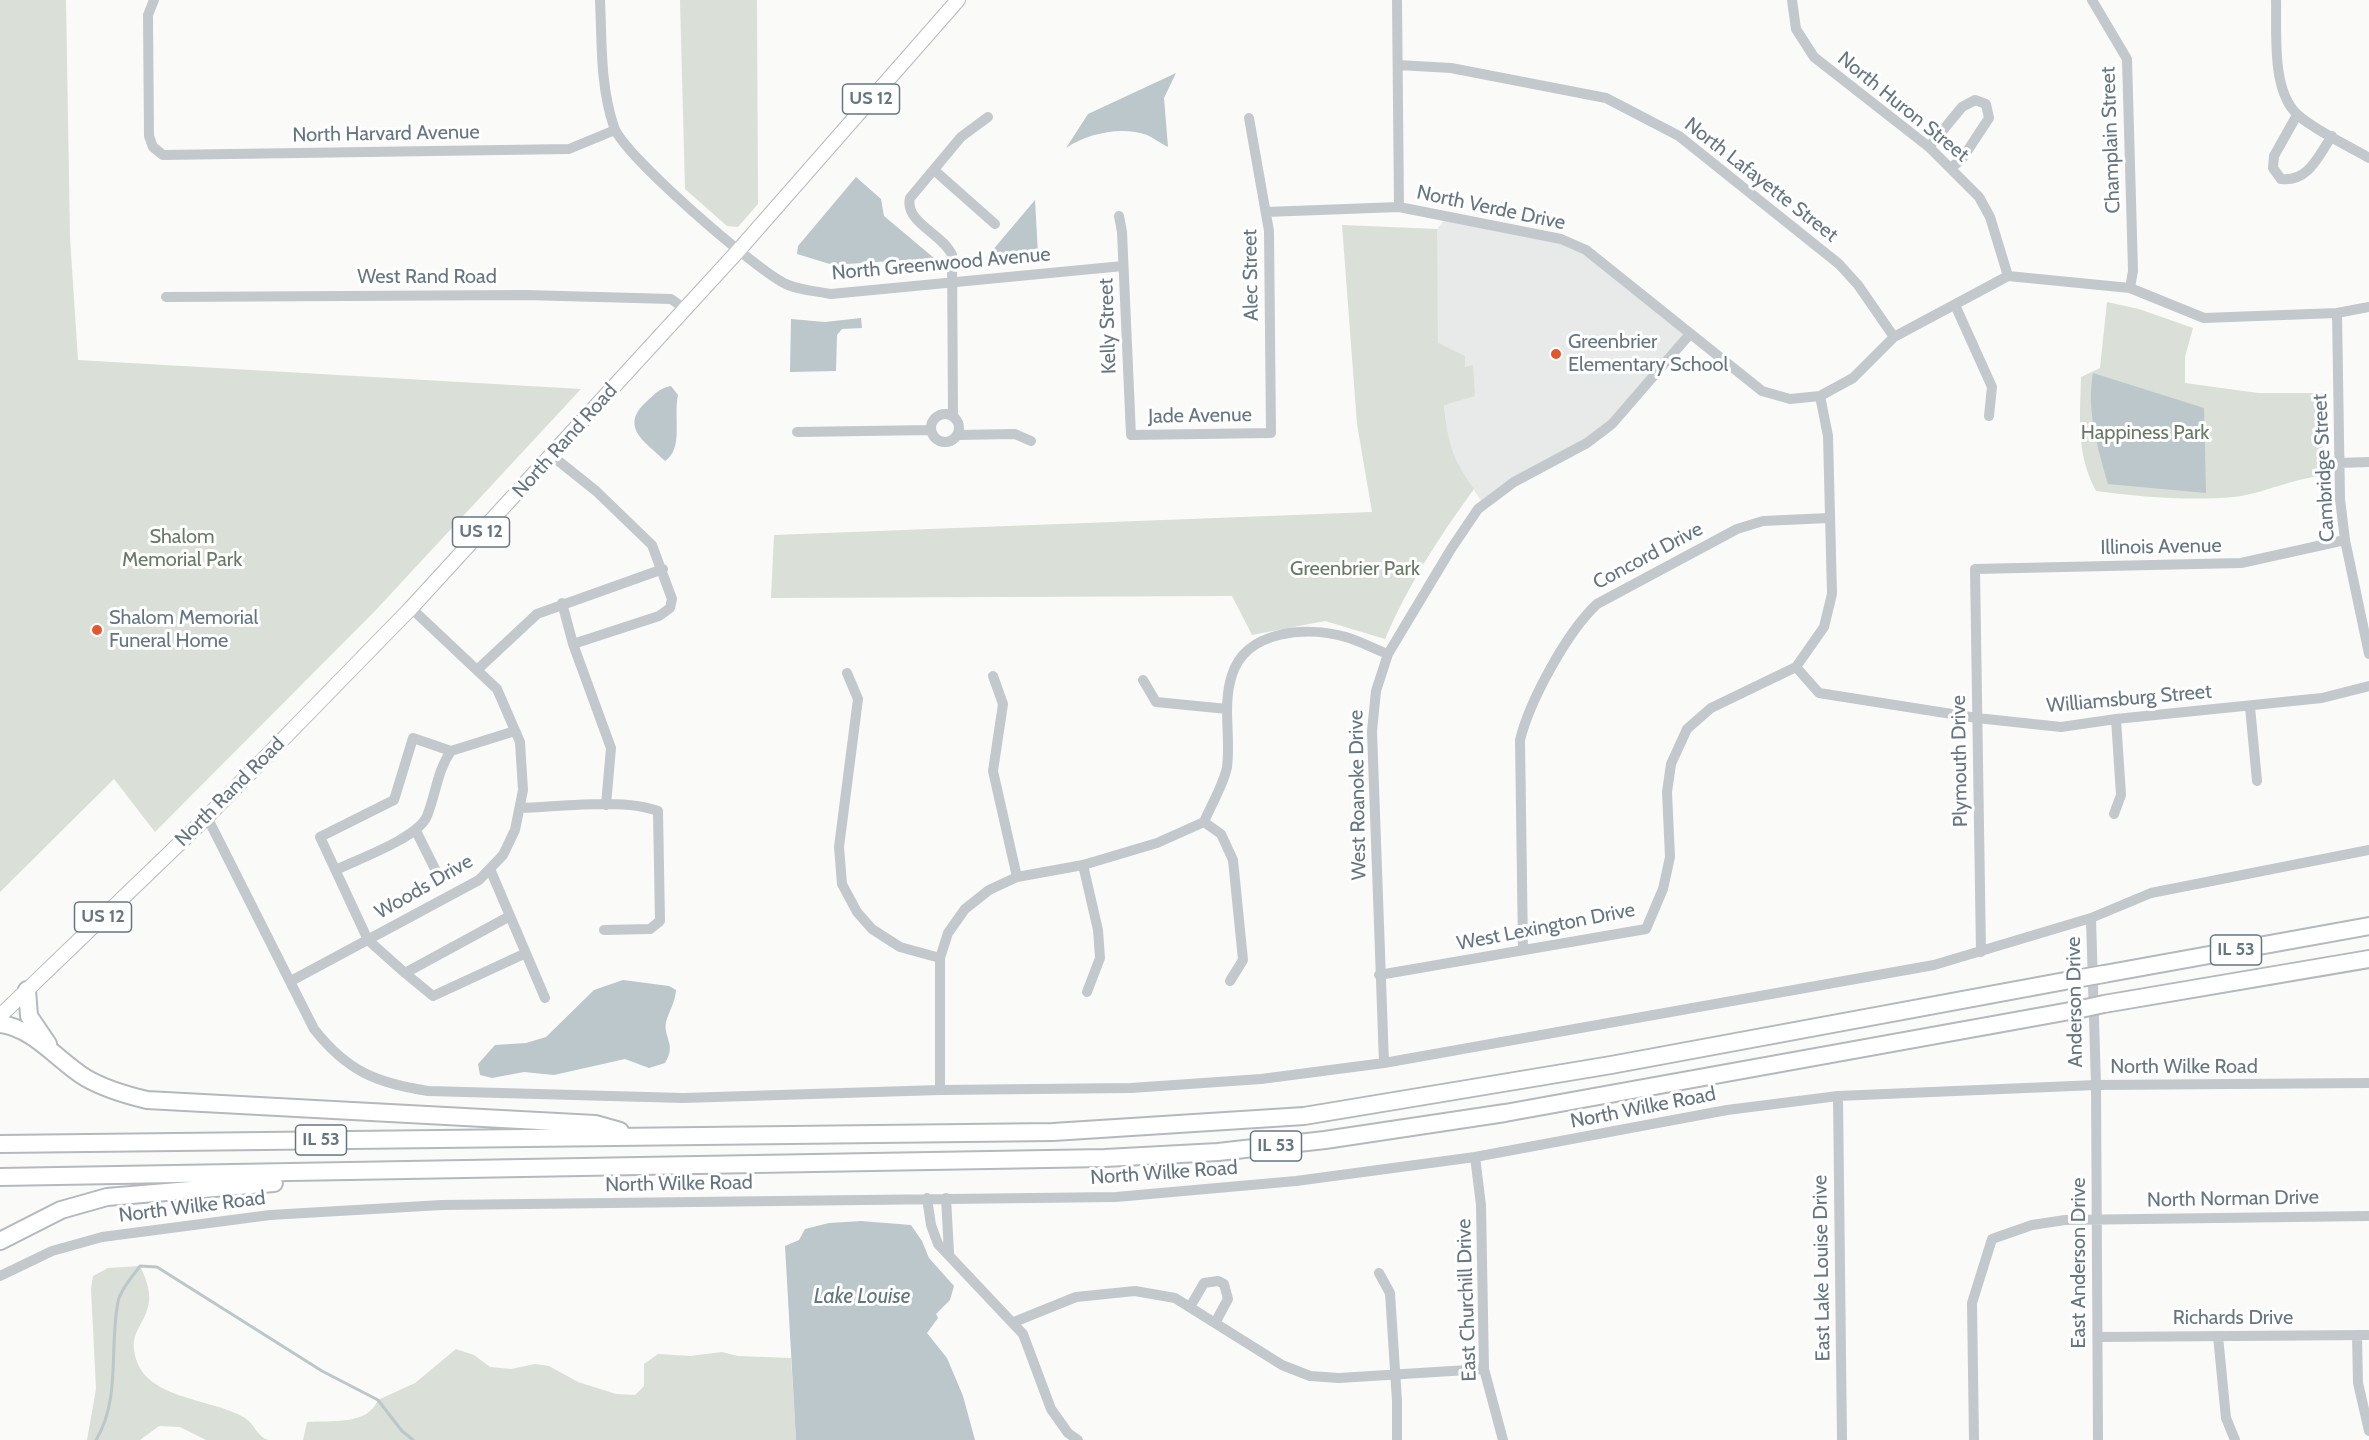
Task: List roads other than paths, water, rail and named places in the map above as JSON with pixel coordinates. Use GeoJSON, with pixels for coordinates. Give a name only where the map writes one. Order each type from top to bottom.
{"type":"FeatureCollection","features":[{"type":"Feature","properties":{"kind":"highway","name":"IL 53"},"geometry":{"type":"LineString","coordinates":[[0,1144],[1053,1132],[1304,1116],[1611,1065],[2369,926]]}},
{"type":"Feature","properties":{"kind":"highway","name":"IL 53"},"geometry":{"type":"LineString","coordinates":[[0,1177],[1094,1158],[1218,1152],[1325,1140],[1505,1113],[2104,1004],[2369,959]]}},
{"type":"Feature","properties":{"kind":"highway"},"geometry":{"type":"LineString","coordinates":[[27,990],[29,1016],[57,1054]]}},
{"type":"Feature","properties":{"kind":"highway"},"geometry":{"type":"LineString","coordinates":[[0,1024],[10,1025],[57,1054],[84,1077],[104,1087],[147,1100],[595,1124],[642,1136]]}},
{"type":"Feature","properties":{"kind":"highway"},"geometry":{"type":"LineString","coordinates":[[0,1241],[61,1210],[107,1197],[461,1169]]}},
{"type":"Feature","properties":{"kind":"main road","name":"North Rand Road"},"geometry":{"type":"LineString","coordinates":[[0,1016],[207,817],[411,608],[738,251],[958,0]]}},
{"type":"Feature","properties":{"kind":"street","name":"North Harvard Avenue"},"geometry":{"type":"LineString","coordinates":[[154,0],[148,15],[150,140],[156,150],[169,156],[568,149],[615,130]]}},
{"type":"Feature","properties":{"kind":"street"},"geometry":{"type":"LineString","coordinates":[[600,0],[604,87],[615,130]]}},
{"type":"Feature","properties":{"kind":"street"},"geometry":{"type":"LineString","coordinates":[[1397,0],[1399,207]]}},
{"type":"Feature","properties":{"kind":"street","name":"North Huron Street"},"geometry":{"type":"LineString","coordinates":[[1792,0],[1796,29],[1814,57],[1929,147],[1952,167],[1979,197],[1990,217],[2008,276]]}},
{"type":"Feature","properties":{"kind":"street","name":"Champlain Street"},"geometry":{"type":"LineString","coordinates":[[2092,0],[2127,59],[2133,271],[2130,288]]}},
{"type":"Feature","properties":{"kind":"street"},"geometry":{"type":"LineString","coordinates":[[2276,0],[2277,62],[2284,91],[2297,115],[2369,158]]}},
{"type":"Feature","properties":{"kind":"street","name":"North Lafayette Street"},"geometry":{"type":"LineString","coordinates":[[1398,65],[1451,68],[1606,98],[1679,136],[1839,264],[1858,285],[1894,337]]}},
{"type":"Feature","properties":{"kind":"street"},"geometry":{"type":"LineString","coordinates":[[1929,147],[1962,107],[1975,100],[1986,104],[1989,118],[1962,159],[1952,167]]}},
{"type":"Feature","properties":{"kind":"street"},"geometry":{"type":"LineString","coordinates":[[2297,115],[2274,156],[2273,168],[2281,179],[2293,180],[2306,175],[2332,136]]}},
{"type":"Feature","properties":{"kind":"street"},"geometry":{"type":"LineString","coordinates":[[953,416],[939,415],[932,421],[931,430],[934,438],[944,442],[952,441],[959,428],[953,416],[954,283],[952,255],[948,245],[911,214],[908,205],[910,198],[961,137],[988,117]]}},
{"type":"Feature","properties":{"kind":"street","name":"Alec Street"},"geometry":{"type":"LineString","coordinates":[[1249,118],[1269,231],[1270,433]]}},
{"type":"Feature","properties":{"kind":"street","name":"North Greenwood Avenue"},"geometry":{"type":"LineString","coordinates":[[615,130],[649,169],[738,251],[783,284],[831,294],[1123,266]]}},
{"type":"Feature","properties":{"kind":"street"},"geometry":{"type":"LineString","coordinates":[[933,170],[995,224]]}},
{"type":"Feature","properties":{"kind":"street","name":"North Verde Drive"},"geometry":{"type":"LineString","coordinates":[[1266,212],[1399,207],[1561,239],[1587,250],[1762,391],[1790,399],[1820,396],[1853,378],[1894,337],[2008,276]]}},
{"type":"Feature","properties":{"kind":"street","name":"Kelly Street"},"geometry":{"type":"LineString","coordinates":[[1119,216],[1131,435]]}},
{"type":"Feature","properties":{"kind":"street"},"geometry":{"type":"LineString","coordinates":[[2008,276],[2130,288],[2204,318],[2337,313],[2369,307]]}},
{"type":"Feature","properties":{"kind":"street","name":"West Rand Road"},"geometry":{"type":"LineString","coordinates":[[166,297],[525,295],[671,299],[685,309]]}},
{"type":"Feature","properties":{"kind":"street"},"geometry":{"type":"LineString","coordinates":[[1955,305],[1992,387],[1989,416]]}},
{"type":"Feature","properties":{"kind":"street","name":"Cambridge Street"},"geometry":{"type":"LineString","coordinates":[[2337,313],[2338,463],[2345,540],[2369,654]]}},
{"type":"Feature","properties":{"kind":"street","name":"West Roanoke Drive"},"geometry":{"type":"LineString","coordinates":[[1384,1063],[1379,975],[1372,731],[1376,691],[1388,654],[1450,549],[1479,510],[1514,482],[1587,443],[1612,424],[1690,334]]}},
{"type":"Feature","properties":{"kind":"street","name":"West Lexington Drive"},"geometry":{"type":"LineString","coordinates":[[1379,975],[1646,929],[1664,889],[1670,857],[1667,792],[1671,764],[1687,729],[1711,708],[1796,667],[1824,627],[1832,594],[1828,436],[1820,396]]}},
{"type":"Feature","properties":{"kind":"street"},"geometry":{"type":"LineString","coordinates":[[797,432],[931,430]]}},
{"type":"Feature","properties":{"kind":"street","name":"Jade Avenue"},"geometry":{"type":"LineString","coordinates":[[1131,435],[1270,433]]}},
{"type":"Feature","properties":{"kind":"street"},"geometry":{"type":"LineString","coordinates":[[957,435],[1015,434],[1031,441]]}},
{"type":"Feature","properties":{"kind":"street"},"geometry":{"type":"LineString","coordinates":[[551,455],[596,491],[652,545],[663,569],[672,599],[667,611],[573,644]]}},
{"type":"Feature","properties":{"kind":"street"},"geometry":{"type":"LineString","coordinates":[[2338,463],[2369,462]]}},
{"type":"Feature","properties":{"kind":"street","name":"Concord Drive"},"geometry":{"type":"LineString","coordinates":[[1523,950],[1520,740],[1526,716],[1580,620],[1597,604],[1737,529],[1763,521],[1829,518]]}},
{"type":"Feature","properties":{"kind":"street","name":"Illinois Avenue"},"geometry":{"type":"LineString","coordinates":[[1975,569],[2241,563],[2345,540]]}},
{"type":"Feature","properties":{"kind":"street"},"geometry":{"type":"LineString","coordinates":[[477,670],[525,623],[562,603],[663,569]]}},
{"type":"Feature","properties":{"kind":"street","name":"Plymouth Drive"},"geometry":{"type":"LineString","coordinates":[[1975,569],[1982,952]]}},
{"type":"Feature","properties":{"kind":"street"},"geometry":{"type":"LineString","coordinates":[[562,603],[573,644],[611,748],[606,805]]}},
{"type":"Feature","properties":{"kind":"street","name":"Woods Drive"},"geometry":{"type":"LineString","coordinates":[[291,981],[479,880],[503,855],[515,830],[523,790],[520,742],[497,689],[411,608]]}},
{"type":"Feature","properties":{"kind":"street"},"geometry":{"type":"LineString","coordinates":[[940,1089],[940,958],[948,933],[965,909],[989,890],[1017,877],[1083,865],[1157,843],[1204,822],[1227,768],[1227,709],[1232,675],[1243,654],[1259,641],[1283,634],[1312,633],[1345,637],[1388,654]]}},
{"type":"Feature","properties":{"kind":"street","name":"Williamsburg Street"},"geometry":{"type":"LineString","coordinates":[[1796,667],[1819,693],[1977,718],[2061,727],[2116,718],[2322,698],[2369,686]]}},
{"type":"Feature","properties":{"kind":"street"},"geometry":{"type":"LineString","coordinates":[[847,674],[858,699],[839,847],[843,884],[857,912],[872,929],[900,947],[940,958]]}},
{"type":"Feature","properties":{"kind":"street"},"geometry":{"type":"LineString","coordinates":[[993,676],[1003,704],[993,771],[1017,877]]}},
{"type":"Feature","properties":{"kind":"street"},"geometry":{"type":"LineString","coordinates":[[1143,680],[1156,702],[1227,709]]}},
{"type":"Feature","properties":{"kind":"street"},"geometry":{"type":"LineString","coordinates":[[2250,706],[2257,781]]}},
{"type":"Feature","properties":{"kind":"street"},"geometry":{"type":"LineString","coordinates":[[2114,814],[2121,795],[2116,718]]}},
{"type":"Feature","properties":{"kind":"street"},"geometry":{"type":"LineString","coordinates":[[336,870],[416,831],[426,818],[442,763],[451,751],[515,731]]}},
{"type":"Feature","properties":{"kind":"street"},"geometry":{"type":"LineString","coordinates":[[451,751],[413,738],[394,800],[320,837],[368,940],[433,996],[526,953]]}},
{"type":"Feature","properties":{"kind":"street"},"geometry":{"type":"LineString","coordinates":[[520,808],[606,805],[645,806],[657,810],[660,921],[650,929],[604,930]]}},
{"type":"Feature","properties":{"kind":"street"},"geometry":{"type":"LineString","coordinates":[[207,817],[314,1029],[333,1053],[352,1069],[394,1086],[428,1091],[683,1098],[940,1089],[1131,1088],[1261,1078],[1384,1063],[1934,965],[2091,918],[2151,893],[2369,850]]}},
{"type":"Feature","properties":{"kind":"street"},"geometry":{"type":"LineString","coordinates":[[1204,822],[1221,834],[1233,860],[1243,960],[1230,981]]}},
{"type":"Feature","properties":{"kind":"street"},"geometry":{"type":"LineString","coordinates":[[416,831],[436,872]]}},
{"type":"Feature","properties":{"kind":"street"},"geometry":{"type":"LineString","coordinates":[[1083,865],[1098,930],[1100,958],[1087,992]]}},
{"type":"Feature","properties":{"kind":"street"},"geometry":{"type":"LineString","coordinates":[[490,869],[545,998]]}},
{"type":"Feature","properties":{"kind":"street"},"geometry":{"type":"LineString","coordinates":[[405,973],[510,916]]}},
{"type":"Feature","properties":{"kind":"street","name":"Anderson Drive"},"geometry":{"type":"LineString","coordinates":[[2091,918],[2096,1085]]}},
{"type":"Feature","properties":{"kind":"street","name":"North Wilke Road"},"geometry":{"type":"LineString","coordinates":[[0,1276],[52,1251],[102,1237],[281,1214],[409,1205],[1116,1197],[1296,1181],[1475,1157],[1727,1110],[1838,1096],[2096,1085],[2369,1083]]}},
{"type":"Feature","properties":{"kind":"street","name":"East Anderson Drive"},"geometry":{"type":"LineString","coordinates":[[2096,1085],[2098,1440]]}},
{"type":"Feature","properties":{"kind":"street","name":"East Lake Louise Drive"},"geometry":{"type":"LineString","coordinates":[[1838,1096],[1842,1440]]}},
{"type":"Feature","properties":{"kind":"street","name":"East Churchill Drive"},"geometry":{"type":"LineString","coordinates":[[1475,1157],[1481,1205],[1484,1370],[1503,1440]]}},
{"type":"Feature","properties":{"kind":"street"},"geometry":{"type":"LineString","coordinates":[[927,1198],[931,1226],[938,1244],[949,1252],[1023,1334],[1047,1401],[1065,1436],[1078,1440]]}},
{"type":"Feature","properties":{"kind":"street"},"geometry":{"type":"LineString","coordinates":[[946,1198],[949,1252]]}},
{"type":"Feature","properties":{"kind":"street","name":"North Norman Drive"},"geometry":{"type":"LineString","coordinates":[[1974,1440],[1972,1303],[1992,1239],[2046,1222],[2097,1219],[2369,1216]]}},
{"type":"Feature","properties":{"kind":"street"},"geometry":{"type":"LineString","coordinates":[[1379,1273],[1390,1293],[1396,1374],[1396,1440]]}},
{"type":"Feature","properties":{"kind":"street"},"geometry":{"type":"LineString","coordinates":[[1190,1307],[1204,1283],[1218,1281],[1224,1284],[1228,1299],[1215,1323]]}},
{"type":"Feature","properties":{"kind":"street"},"geometry":{"type":"LineString","coordinates":[[1014,1322],[1076,1297],[1116,1291],[1135,1291],[1175,1298],[1282,1365],[1310,1376],[1339,1378],[1484,1370]]}},
{"type":"Feature","properties":{"kind":"street"},"geometry":{"type":"LineString","coordinates":[[2357,1335],[2358,1383],[2369,1431]]}},
{"type":"Feature","properties":{"kind":"street","name":"Richards Drive"},"geometry":{"type":"LineString","coordinates":[[2098,1337],[2369,1335]]}},
{"type":"Feature","properties":{"kind":"street"},"geometry":{"type":"LineString","coordinates":[[2217,1336],[2226,1418],[2235,1440]]}},
{"type":"Feature","properties":{"kind":"water"},"geometry":{"type":"Polygon","coordinates":[[[1176,73],[1164,98],[1168,147],[1147,135],[1116,131],[1084,138],[1066,148],[1088,114],[1176,73]]]}},
{"type":"Feature","properties":{"kind":"water"},"geometry":{"type":"Polygon","coordinates":[[[856,177],[881,199],[884,216],[934,258],[833,265],[797,254],[798,246],[856,177]]]}},
{"type":"Feature","properties":{"kind":"water"},"geometry":{"type":"Polygon","coordinates":[[[1035,200],[1038,254],[986,258],[1035,200]]]}},
{"type":"Feature","properties":{"kind":"water"},"geometry":{"type":"Polygon","coordinates":[[[861,318],[862,328],[842,329],[837,335],[836,371],[790,372],[791,319],[825,322],[861,318]]]}},
{"type":"Feature","properties":{"kind":"water"},"geometry":{"type":"Polygon","coordinates":[[[2093,373],[2204,408],[2206,493],[2108,484],[2092,415],[2093,373]]]}},
{"type":"Feature","properties":{"kind":"water"},"geometry":{"type":"Polygon","coordinates":[[[671,386],[678,395],[677,432],[674,449],[665,461],[638,435],[635,420],[645,403],[660,390],[671,386]]]}},
{"type":"Feature","properties":{"kind":"water"},"geometry":{"type":"Polygon","coordinates":[[[623,980],[669,986],[676,990],[666,1022],[670,1051],[665,1063],[649,1068],[625,1059],[554,1075],[524,1072],[492,1078],[480,1075],[478,1064],[495,1045],[526,1043],[546,1037],[594,990],[623,980]]]}},
{"type":"Feature","properties":{"kind":"water","name":"Lake Louise"},"geometry":{"type":"Polygon","coordinates":[[[861,1221],[911,1225],[922,1241],[929,1258],[954,1286],[950,1300],[936,1314],[938,1318],[927,1333],[947,1358],[963,1396],[975,1440],[796,1440],[785,1246],[799,1240],[805,1229],[829,1223],[861,1221]]]}},
{"type":"Feature","properties":{"kind":"waterway"},"geometry":{"type":"LineString","coordinates":[[96,1440],[104,1424],[112,1390],[115,1319],[119,1297],[140,1266],[157,1267],[322,1371],[378,1400],[402,1431],[413,1440]]}},
{"type":"Feature","properties":{"kind":"place","name":"Greenbrier Elementary School"},"geometry":{"type":"Point","coordinates":[1556,354]}},
{"type":"Feature","properties":{"kind":"place","name":"Shalom Memorial Funeral Home"},"geometry":{"type":"Point","coordinates":[97,630]}},
{"type":"Feature","properties":{"kind":"park label","name":"Happiness Park"},"geometry":{"type":"Point","coordinates":[2145,433]}},
{"type":"Feature","properties":{"kind":"park label","name":"Shalom Memorial Park"},"geometry":{"type":"Point","coordinates":[182,548]}},
{"type":"Feature","properties":{"kind":"park label","name":"Greenbrier Park"},"geometry":{"type":"Point","coordinates":[1355,569]}}]}
